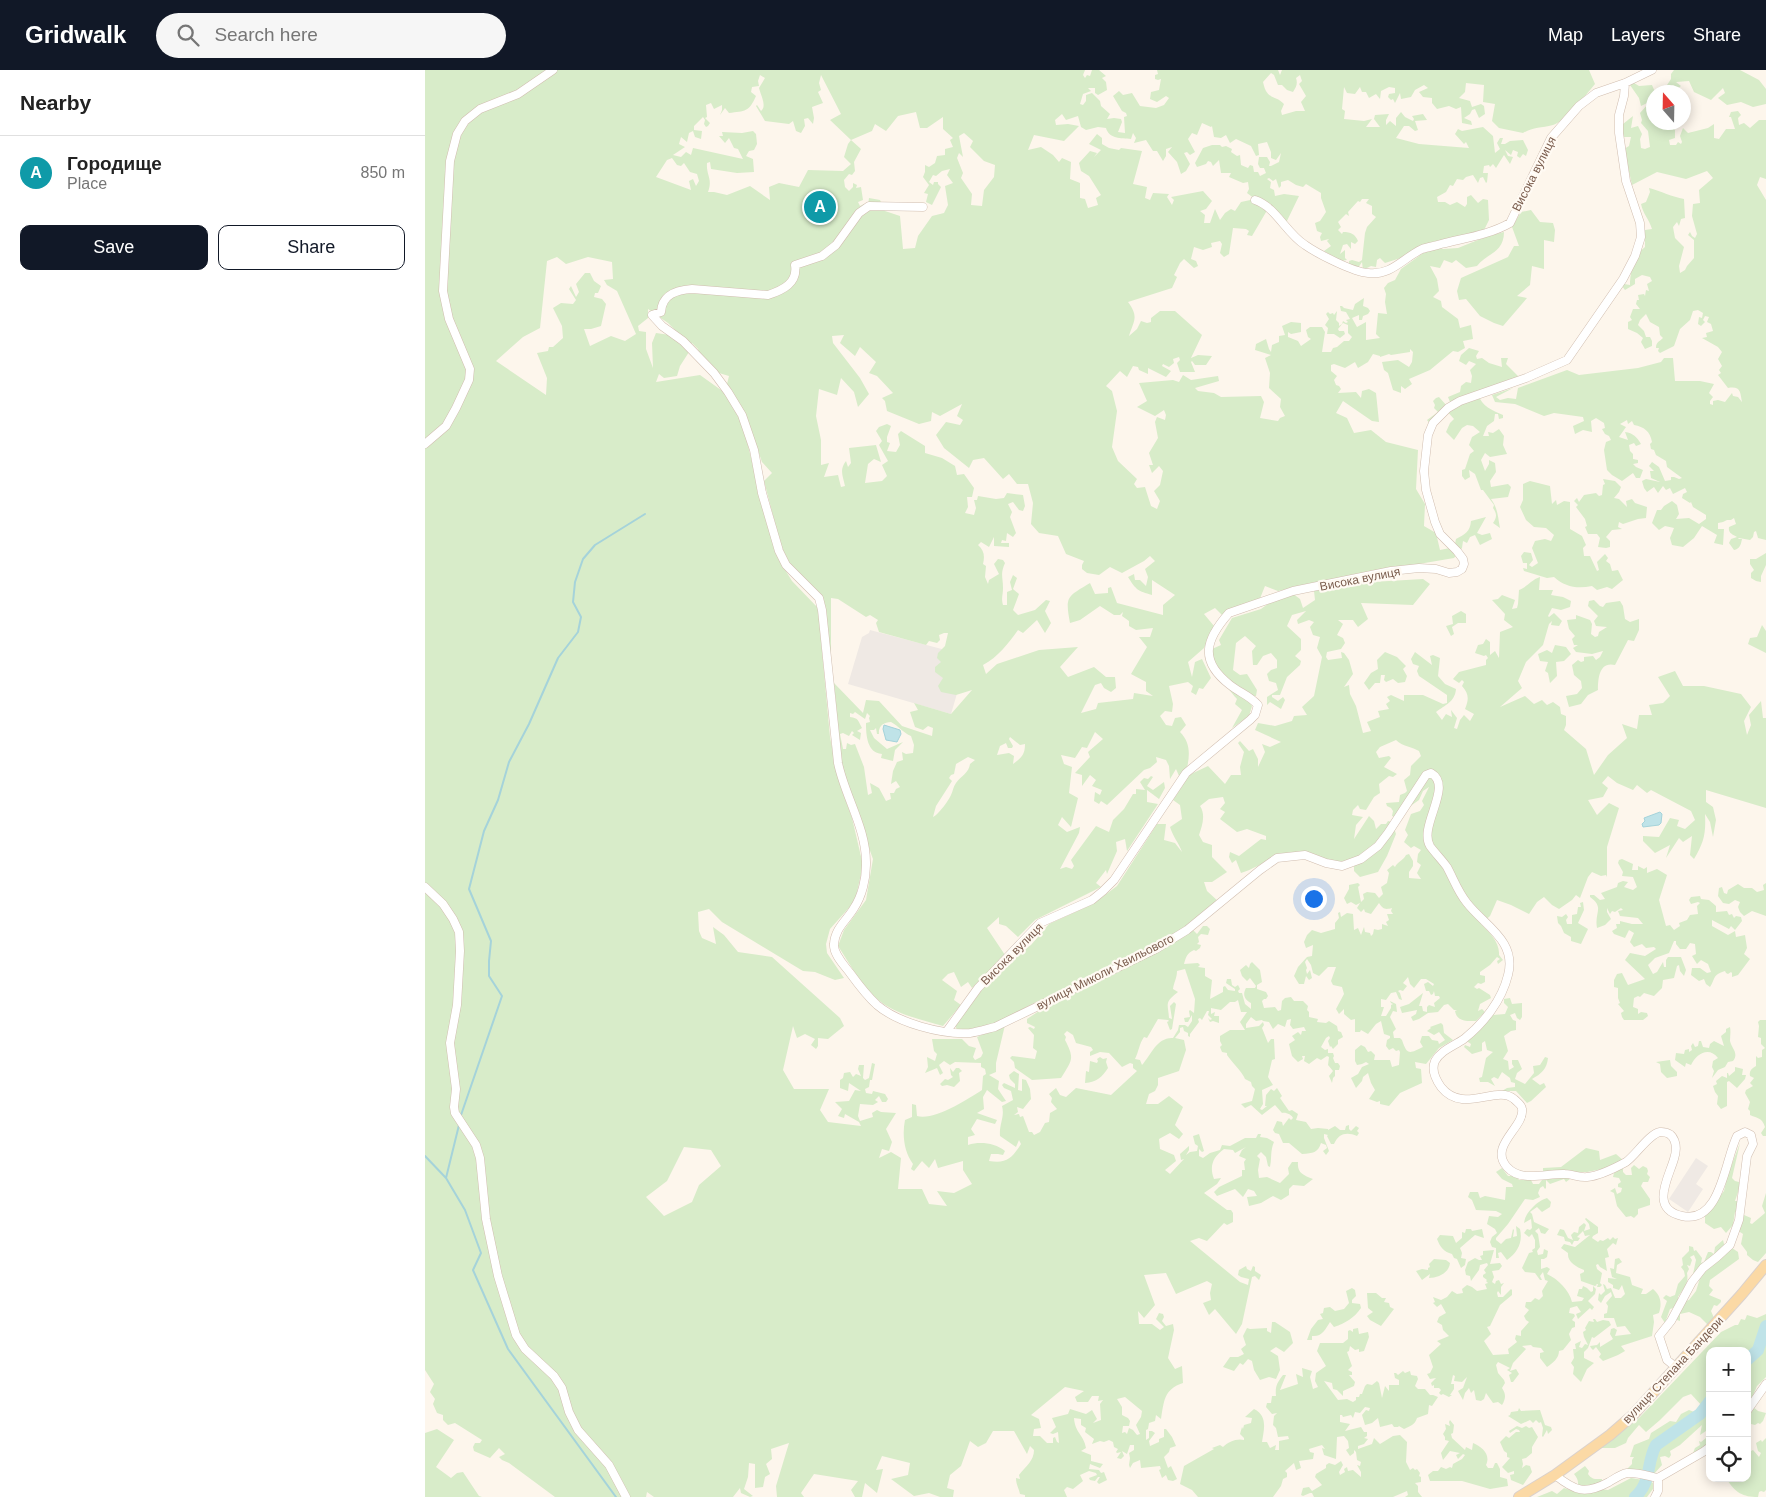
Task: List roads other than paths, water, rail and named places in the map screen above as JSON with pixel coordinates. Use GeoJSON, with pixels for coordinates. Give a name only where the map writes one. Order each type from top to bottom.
{"type":"FeatureCollection","features":[{"type":"Feature","properties":{"kind":"main road","name":"вулиця Степана Бандери"},"geometry":{"type":"LineString","coordinates":[[1519,1497],[1555,1475],[1633,1416],[1766,1265]]}},
{"type":"Feature","properties":{"kind":"street"},"geometry":{"type":"LineString","coordinates":[[425,444],[445,426],[469,380],[471,369],[449,320],[443,291],[450,161],[457,134],[465,121],[480,109],[518,94],[553,70]]}},
{"type":"Feature","properties":{"kind":"street","name":"Висока вулиця"},"geometry":{"type":"LineString","coordinates":[[1255,200],[1264,203],[1287,230],[1305,245],[1352,269],[1367,273],[1389,271],[1422,249],[1498,230],[1510,222],[1551,138],[1579,106],[1596,93],[1625,83],[1652,70]]}},
{"type":"Feature","properties":{"kind":"street","name":"Висока вулиця"},"geometry":{"type":"LineString","coordinates":[[947,1031],[978,988],[1040,923],[1091,900],[1114,880],[1186,773],[1255,715],[1258,705],[1251,697],[1231,686],[1217,674],[1208,658],[1211,642],[1229,613],[1293,591],[1391,571],[1419,568],[1435,569],[1449,573],[1462,569],[1463,559],[1440,534],[1433,514],[1427,490],[1425,471],[1428,435],[1433,423],[1448,408],[1460,401],[1526,378],[1567,360],[1623,278],[1635,256],[1641,237],[1640,223],[1626,181],[1619,133],[1619,115],[1625,83]]}},
{"type":"Feature","properties":{"kind":"street"},"geometry":{"type":"LineString","coordinates":[[923,207],[869,206],[859,212],[836,245],[822,256],[795,266],[794,278],[786,288],[779,291],[768,294],[693,289],[680,290],[673,293],[663,302],[661,312],[652,315],[702,360],[728,392],[742,415],[754,450],[763,493],[779,551],[785,565],[819,598],[822,610],[837,763],[841,780],[863,837],[866,866],[861,894],[856,906],[837,929],[833,945],[837,955],[877,1005],[892,1015],[922,1028],[947,1031]]}},
{"type":"Feature","properties":{"kind":"street","name":"вулиця Миколи Хвильового"},"geometry":{"type":"LineString","coordinates":[[947,1031],[969,1033],[995,1027],[1156,949],[1187,930],[1277,858],[1305,855],[1326,863],[1342,866],[1361,859],[1378,846],[1389,833],[1426,775],[1431,773],[1439,781],[1438,794],[1426,833],[1427,840],[1447,867],[1457,889],[1467,903],[1492,927],[1504,943],[1509,963],[1506,981],[1495,1004],[1479,1025],[1463,1040],[1441,1054],[1435,1061],[1434,1073],[1440,1086],[1457,1099],[1464,1100],[1503,1095],[1511,1096],[1521,1106],[1523,1111],[1519,1122],[1509,1133],[1503,1149],[1505,1165],[1511,1171],[1521,1175],[1564,1174],[1586,1178],[1626,1162],[1635,1155],[1652,1135],[1659,1132],[1668,1133],[1673,1136],[1676,1143],[1675,1157],[1663,1190],[1664,1199],[1668,1208],[1676,1215],[1693,1216],[1708,1208],[1718,1192],[1737,1136],[1749,1132],[1753,1138],[1753,1144],[1747,1156],[1739,1220],[1730,1244],[1703,1268],[1692,1282],[1671,1321],[1659,1336],[1667,1360],[1677,1368]]}},
{"type":"Feature","properties":{"kind":"street"},"geometry":{"type":"LineString","coordinates":[[425,887],[443,904],[459,932],[460,951],[457,1005],[450,1043],[456,1089],[454,1108],[455,1113],[476,1145],[480,1158],[485,1219],[498,1276],[516,1335],[525,1350],[554,1376],[562,1388],[569,1412],[578,1430],[609,1465],[626,1497]]}},
{"type":"Feature","properties":{"kind":"street"},"geometry":{"type":"LineString","coordinates":[[1751,1405],[1766,1384]]}},
{"type":"Feature","properties":{"kind":"street"},"geometry":{"type":"LineString","coordinates":[[1555,1475],[1570,1487],[1585,1491],[1599,1487],[1625,1473],[1658,1478],[1706,1450]]}},
{"type":"Feature","properties":{"kind":"street"},"geometry":{"type":"LineString","coordinates":[[1655,1497],[1658,1491],[1658,1478]]}},
{"type":"Feature","properties":{"kind":"water"},"geometry":{"type":"Polygon","coordinates":[[[884,725],[900,730],[901,734],[897,742],[886,740],[883,729],[884,725]]]}},
{"type":"Feature","properties":{"kind":"water"},"geometry":{"type":"Polygon","coordinates":[[[1660,812],[1662,814],[1659,825],[1643,827],[1644,818],[1660,812]]]}},
{"type":"Feature","properties":{"kind":"waterway"},"geometry":{"type":"LineString","coordinates":[[460,1118],[502,996],[489,976],[491,941],[469,889],[484,831],[498,800],[509,762],[529,724],[558,658],[578,632],[581,617],[573,602],[575,582],[583,559],[595,545],[645,514]]}},
{"type":"Feature","properties":{"kind":"waterway"},"geometry":{"type":"LineString","coordinates":[[446,1178],[459,1125]]}},
{"type":"Feature","properties":{"kind":"waterway"},"geometry":{"type":"LineString","coordinates":[[425,1156],[446,1178],[465,1210],[481,1253],[473,1270],[508,1349],[616,1497]]}},
{"type":"Feature","properties":{"kind":"waterway"},"geometry":{"type":"LineString","coordinates":[[1751,1356],[1758,1350],[1766,1326]]}},
{"type":"Feature","properties":{"kind":"waterway"},"geometry":{"type":"LineString","coordinates":[[1635,1497],[1644,1485],[1656,1445],[1700,1414],[1706,1406]]}},
{"type":"Feature","properties":{"kind":"place","name":"Городище"},"geometry":{"type":"Point","coordinates":[820,207]}}]}
